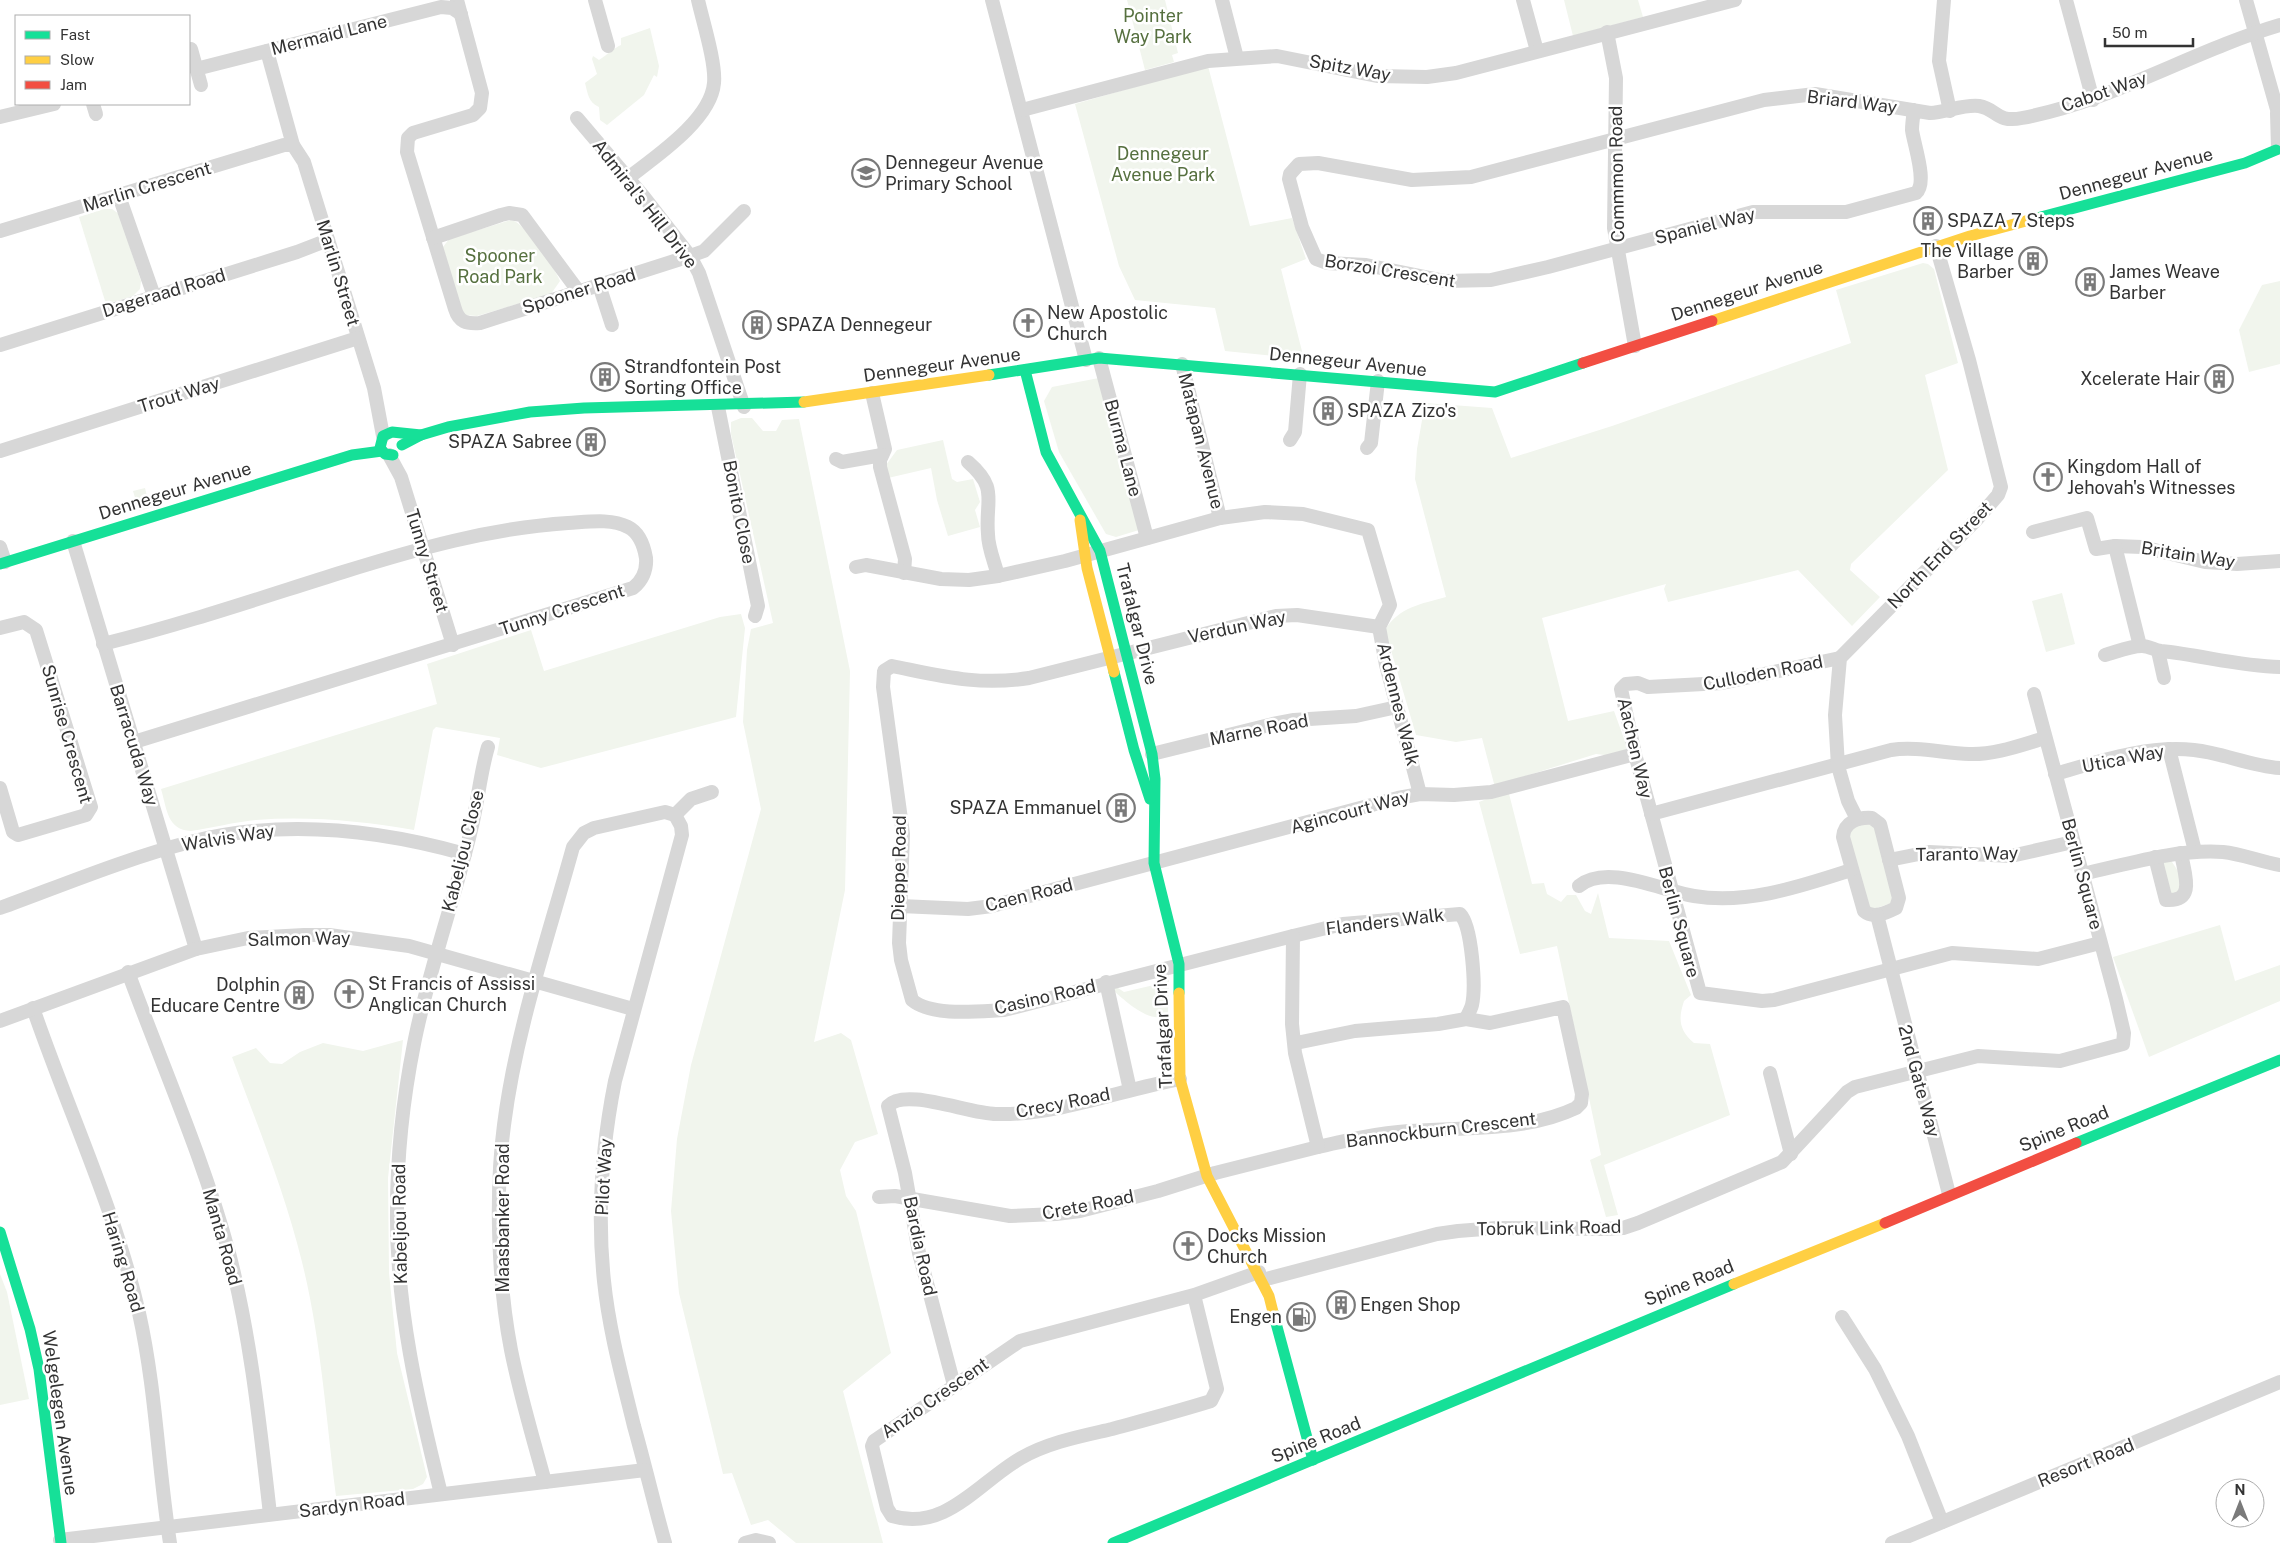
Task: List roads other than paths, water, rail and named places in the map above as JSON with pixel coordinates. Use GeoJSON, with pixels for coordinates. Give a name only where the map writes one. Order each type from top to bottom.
{"type":"FeatureCollection","features":[{"type":"Feature","properties":{"kind":"street"},"geometry":{"type":"LineString","coordinates":[[595,0],[608,46]]}},
{"type":"Feature","properties":{"kind":"street"},"geometry":{"type":"LineString","coordinates":[[628,178],[691,124],[711,99],[714,75],[698,0]]}},
{"type":"Feature","properties":{"kind":"street","name":"Burma Lane"},"geometry":{"type":"LineString","coordinates":[[992,0],[1092,359],[1147,538]]}},
{"type":"Feature","properties":{"kind":"street"},"geometry":{"type":"LineString","coordinates":[[1222,0],[1237,58]]}},
{"type":"Feature","properties":{"kind":"street"},"geometry":{"type":"LineString","coordinates":[[1522,0],[1538,51]]}},
{"type":"Feature","properties":{"kind":"street","name":"Spitz Way"},"geometry":{"type":"LineString","coordinates":[[1022,110],[1208,61],[1237,58],[1277,56],[1300,59],[1377,76],[1427,77],[1456,73],[1607,32],[1691,6],[1734,0]]}},
{"type":"Feature","properties":{"kind":"street"},"geometry":{"type":"LineString","coordinates":[[1944,0],[1939,61],[1950,111]]}},
{"type":"Feature","properties":{"kind":"street"},"geometry":{"type":"LineString","coordinates":[[2066,0],[2093,100]]}},
{"type":"Feature","properties":{"kind":"street"},"geometry":{"type":"LineString","coordinates":[[2246,0],[2278,116],[2278,148]]}},
{"type":"Feature","properties":{"kind":"street","name":"Mermaid Lane"},"geometry":{"type":"LineString","coordinates":[[196,69],[441,7],[459,7]]}},
{"type":"Feature","properties":{"kind":"street"},"geometry":{"type":"LineString","coordinates":[[459,7],[482,93],[480,108],[473,115],[418,131],[408,138],[406,152],[433,238],[500,214],[509,212],[522,216],[579,292]]}},
{"type":"Feature","properties":{"kind":"street","name":"Cabot Way"},"geometry":{"type":"LineString","coordinates":[[1950,111],[1969,106],[1982,106],[2002,119],[2012,119],[2093,100],[2280,25]]}},
{"type":"Feature","properties":{"kind":"street","name":"Commmon Road"},"geometry":{"type":"LineString","coordinates":[[1607,32],[1616,70],[1614,228],[1634,346]]}},
{"type":"Feature","properties":{"kind":"street"},"geometry":{"type":"LineString","coordinates":[[192,49],[200,85]]}},
{"type":"Feature","properties":{"kind":"street","name":"Marlin Street"},"geometry":{"type":"LineString","coordinates":[[267,51],[293,145],[304,162],[391,443]]}},
{"type":"Feature","properties":{"kind":"street","name":"Briard Way"},"geometry":{"type":"LineString","coordinates":[[1615,138],[1764,100],[1802,94],[1815,94],[1930,113],[1950,111]]}},
{"type":"Feature","properties":{"kind":"street"},"geometry":{"type":"LineString","coordinates":[[0,117],[50,105]]}},
{"type":"Feature","properties":{"kind":"street","name":"Spaniel Way"},"geometry":{"type":"LineString","coordinates":[[1617,248],[1753,212],[1846,212],[1916,193],[1921,185],[1921,176],[1912,129],[1914,110]]}},
{"type":"Feature","properties":{"kind":"street","name":"Admiral's Hill Drive"},"geometry":{"type":"LineString","coordinates":[[577,118],[690,256],[699,273],[744,406]]}},
{"type":"Feature","properties":{"kind":"street","name":"Borzoi Crescent"},"geometry":{"type":"LineString","coordinates":[[1615,138],[1471,177],[1412,180],[1311,162],[1299,164],[1290,174],[1289,180],[1311,252],[1316,259],[1327,263],[1366,265],[1420,278],[1462,282],[1491,280],[1617,248]]}},
{"type":"Feature","properties":{"kind":"street","name":"Marlin Crescent"},"geometry":{"type":"LineString","coordinates":[[0,230],[119,196],[284,145],[293,145]]}},
{"type":"Feature","properties":{"kind":"street","name":"Dennegeur Avenue"},"geometry":{"type":"LineString","coordinates":[[2244,163],[2278,163],[2275,157],[2278,148]]}},
{"type":"Feature","properties":{"kind":"street","name":"Dennegeur Avenue"},"geometry":{"type":"LineString","coordinates":[[2,563],[391,443],[475,421],[530,412],[584,408],[718,407],[793,404],[1092,359],[1182,364],[1495,392],[1936,246],[2244,163],[2278,148]]}},
{"type":"Feature","properties":{"kind":"street"},"geometry":{"type":"LineString","coordinates":[[119,196],[154,296]]}},
{"type":"Feature","properties":{"kind":"street","name":"Spooner Road"},"geometry":{"type":"LineString","coordinates":[[433,238],[458,317],[467,324],[480,323],[690,256],[704,250],[744,211]]}},
{"type":"Feature","properties":{"kind":"street","name":"Dageraad Road"},"geometry":{"type":"LineString","coordinates":[[0,345],[297,252],[328,240]]}},
{"type":"Feature","properties":{"kind":"street","name":"North End Street"},"geometry":{"type":"LineString","coordinates":[[1840,658],[1978,518],[2000,491],[1997,463],[1936,246]]}},
{"type":"Feature","properties":{"kind":"street"},"geometry":{"type":"LineString","coordinates":[[599,285],[609,321],[612,325]]}},
{"type":"Feature","properties":{"kind":"street","name":"Trout Way"},"geometry":{"type":"LineString","coordinates":[[0,451],[358,338]]}},
{"type":"Feature","properties":{"kind":"street","name":"Matapan Avenue"},"geometry":{"type":"LineString","coordinates":[[1182,364],[1220,518]]}},
{"type":"Feature","properties":{"kind":"street","name":"Trafalgar Drive"},"geometry":{"type":"LineString","coordinates":[[1025,370],[1051,462],[1079,513],[1089,526],[1100,551],[1152,754],[1155,779],[1153,808],[1154,863],[1179,964],[1180,1079],[1207,1176],[1270,1296],[1313,1460]]}},
{"type":"Feature","properties":{"kind":"street"},"geometry":{"type":"LineString","coordinates":[[1290,440],[1295,432],[1300,374]]}},
{"type":"Feature","properties":{"kind":"street"},"geometry":{"type":"LineString","coordinates":[[1367,448],[1371,443],[1378,381]]}},
{"type":"Feature","properties":{"kind":"street"},"geometry":{"type":"LineString","coordinates":[[872,393],[885,443],[885,449],[880,460],[880,468],[905,559],[904,573]]}},
{"type":"Feature","properties":{"kind":"street","name":"Bonito Close"},"geometry":{"type":"LineString","coordinates":[[718,407],[758,606],[755,616]]}},
{"type":"Feature","properties":{"kind":"street","name":"Tunny Street"},"geometry":{"type":"LineString","coordinates":[[391,443],[453,645]]}},
{"type":"Feature","properties":{"kind":"street"},"geometry":{"type":"LineString","coordinates":[[836,460],[842,462],[882,455]]}},
{"type":"Feature","properties":{"kind":"street"},"geometry":{"type":"LineString","coordinates":[[968,462],[982,474],[988,491],[990,502],[988,537],[998,576]]}},
{"type":"Feature","properties":{"kind":"street","name":"Ardennes Walk"},"geometry":{"type":"LineString","coordinates":[[1220,518],[1265,512],[1303,514],[1368,530],[1390,605],[1379,627],[1397,707],[1420,794]]}},
{"type":"Feature","properties":{"kind":"street","name":"Trafalgar Drive"},"geometry":{"type":"LineString","coordinates":[[1079,513],[1085,554],[1110,657],[1140,771],[1153,808]]}},
{"type":"Feature","properties":{"kind":"street"},"geometry":{"type":"LineString","coordinates":[[856,567],[866,565],[904,573],[968,580],[998,576],[1100,551],[1220,518]]}},
{"type":"Feature","properties":{"kind":"street","name":"Britain Way"},"geometry":{"type":"LineString","coordinates":[[2033,532],[2087,518],[2096,549],[2115,546],[2153,548],[2205,562],[2237,564],[2280,561]]}},
{"type":"Feature","properties":{"kind":"street","name":"Tunny Crescent"},"geometry":{"type":"LineString","coordinates":[[103,644],[147,633],[457,538],[514,528],[592,521],[623,524],[636,532],[642,540],[646,560],[645,571],[639,584],[633,588],[134,742]]}},
{"type":"Feature","properties":{"kind":"street","name":"Barracuda Way"},"geometry":{"type":"LineString","coordinates":[[74,541],[103,644],[196,949]]}},
{"type":"Feature","properties":{"kind":"street"},"geometry":{"type":"LineString","coordinates":[[2115,546],[2140,646]]}},
{"type":"Feature","properties":{"kind":"street"},"geometry":{"type":"LineString","coordinates":[[0,547],[2,563]]}},
{"type":"Feature","properties":{"kind":"street","name":"Verdun Way"},"geometry":{"type":"LineString","coordinates":[[882,674],[892,666],[956,680],[1009,681],[1029,678],[1126,652],[1276,616],[1298,615],[1379,627]]}},
{"type":"Feature","properties":{"kind":"street","name":"Sunrise Crescent"},"geometry":{"type":"LineString","coordinates":[[0,628],[24,622],[36,630],[91,807],[86,815],[18,835],[13,832],[0,788]]}},
{"type":"Feature","properties":{"kind":"street"},"geometry":{"type":"LineString","coordinates":[[2104,655],[2140,646],[2158,651],[2194,654],[2210,660],[2280,667]]}},
{"type":"Feature","properties":{"kind":"street"},"geometry":{"type":"LineString","coordinates":[[2158,651],[2164,678]]}},
{"type":"Feature","properties":{"kind":"street"},"geometry":{"type":"LineString","coordinates":[[1840,658],[1835,715],[1838,766],[1848,801],[1857,819]]}},
{"type":"Feature","properties":{"kind":"street","name":"Culloden Road"},"geometry":{"type":"LineString","coordinates":[[1626,684],[1638,684],[1648,687],[1722,684],[1840,658]]}},
{"type":"Feature","properties":{"kind":"street","name":"Dieppe Road"},"geometry":{"type":"LineString","coordinates":[[882,674],[902,820],[899,943],[912,1000]]}},
{"type":"Feature","properties":{"kind":"street","name":"Aachen Way"},"geometry":{"type":"LineString","coordinates":[[1626,684],[1621,691],[1651,814]]}},
{"type":"Feature","properties":{"kind":"street","name":"Berlin Square"},"geometry":{"type":"LineString","coordinates":[[1651,814],[1700,993],[1762,1001],[1774,1000],[1952,953],[2038,959],[2100,943],[2034,694]]}},
{"type":"Feature","properties":{"kind":"street","name":"Marne Road"},"geometry":{"type":"LineString","coordinates":[[1152,754],[1280,723],[1356,716],[1397,707]]}},
{"type":"Feature","properties":{"kind":"street"},"geometry":{"type":"LineString","coordinates":[[1651,814],[1898,749],[1987,754],[2045,738]]}},
{"type":"Feature","properties":{"kind":"street","name":"Kabeljou Close"},"geometry":{"type":"LineString","coordinates":[[437,954],[465,854],[488,747]]}},
{"type":"Feature","properties":{"kind":"street"},"geometry":{"type":"LineString","coordinates":[[2169,749],[2195,851]]}},
{"type":"Feature","properties":{"kind":"street","name":"Utica Way"},"geometry":{"type":"LineString","coordinates":[[2055,774],[2134,753],[2169,749],[2194,750],[2255,765],[2280,768]]}},
{"type":"Feature","properties":{"kind":"street","name":"Agincourt Way"},"geometry":{"type":"LineString","coordinates":[[1154,863],[1420,794],[1454,795],[1491,792],[1635,754]]}},
{"type":"Feature","properties":{"kind":"street"},"geometry":{"type":"LineString","coordinates":[[535,982],[573,847],[578,838],[594,828],[654,812],[665,812],[675,815],[691,799],[712,792]]}},
{"type":"Feature","properties":{"kind":"street","name":"Pilot Way"},"geometry":{"type":"LineString","coordinates":[[665,1543],[611,1330],[604,1280],[601,1236],[603,1168],[608,1120],[633,1009],[679,850],[681,826],[675,815]]}},
{"type":"Feature","properties":{"kind":"street"},"geometry":{"type":"LineString","coordinates":[[1866,817],[1877,820],[1880,824],[1899,902],[1893,910],[1877,915],[1870,915],[1864,910],[1851,870],[1843,834],[1846,826],[1857,819],[1866,817]]}},
{"type":"Feature","properties":{"kind":"street","name":"Walvis Way"},"geometry":{"type":"LineString","coordinates":[[0,908],[134,858],[236,834],[292,829],[324,829],[392,836],[465,854]]}},
{"type":"Feature","properties":{"kind":"street","name":"Taranto Way"},"geometry":{"type":"LineString","coordinates":[[1889,860],[1929,852],[2011,856],[2073,842]]}},
{"type":"Feature","properties":{"kind":"street"},"geometry":{"type":"LineString","coordinates":[[2082,874],[2155,856],[2195,851],[2226,852],[2280,865]]}},
{"type":"Feature","properties":{"kind":"street"},"geometry":{"type":"LineString","coordinates":[[2155,856],[2166,900],[2178,900],[2183,898],[2186,891],[2181,853]]}},
{"type":"Feature","properties":{"kind":"street","name":"Caen Road"},"geometry":{"type":"LineString","coordinates":[[900,906],[968,909],[992,906],[1154,863]]}},
{"type":"Feature","properties":{"kind":"street"},"geometry":{"type":"LineString","coordinates":[[1579,886],[1586,880],[1612,878],[1632,880],[1692,896],[1737,899],[1851,870]]}},
{"type":"Feature","properties":{"kind":"street","name":"Flanders Walk"},"geometry":{"type":"LineString","coordinates":[[1293,936],[1343,924],[1460,914],[1466,926],[1472,970],[1472,1005],[1466,1019]]}},
{"type":"Feature","properties":{"kind":"street","name":"2nd Gate Way"},"geometry":{"type":"LineString","coordinates":[[1877,915],[1949,1194]]}},
{"type":"Feature","properties":{"kind":"street","name":"Salmon Way"},"geometry":{"type":"LineString","coordinates":[[0,1021],[128,972],[196,949],[248,938],[329,935],[394,943],[633,1009]]}},
{"type":"Feature","properties":{"kind":"street"},"geometry":{"type":"LineString","coordinates":[[1293,936],[1292,1024],[1296,1042],[1298,1068],[1318,1147]]}},
{"type":"Feature","properties":{"kind":"street","name":"Casino Road"},"geometry":{"type":"LineString","coordinates":[[912,1000],[925,1007],[959,1012],[1004,1010],[1106,982],[1293,936]]}},
{"type":"Feature","properties":{"kind":"street","name":"Tobruk Link Road"},"geometry":{"type":"LineString","coordinates":[[1260,1276],[1436,1234],[1458,1231],[1623,1228],[1782,1162],[1851,1090],[1916,1071],[1978,1056],[2060,1061],[2120,1046],[2124,1042],[2124,1033],[2100,943]]}},
{"type":"Feature","properties":{"kind":"street","name":"Kabeljou Road"},"geometry":{"type":"LineString","coordinates":[[437,954],[414,1044],[404,1098],[396,1213],[399,1273],[406,1337],[414,1384],[441,1494]]}},
{"type":"Feature","properties":{"kind":"street","name":"Manta Road"},"geometry":{"type":"LineString","coordinates":[[128,972],[198,1159],[228,1252],[247,1338],[270,1514]]}},
{"type":"Feature","properties":{"kind":"street","name":"Maasbanker Road"},"geometry":{"type":"LineString","coordinates":[[535,982],[510,1086],[504,1125],[500,1167],[500,1264],[511,1349],[545,1482]]}},
{"type":"Feature","properties":{"kind":"street"},"geometry":{"type":"LineString","coordinates":[[1106,982],[1130,1090]]}},
{"type":"Feature","properties":{"kind":"street","name":"Bannockburn Crescent"},"geometry":{"type":"LineString","coordinates":[[1296,1042],[1355,1031],[1438,1024],[1466,1019],[1490,1023],[1563,1007],[1582,1094],[1581,1103],[1568,1112],[1534,1121],[1470,1128],[1370,1135],[1318,1147]]}},
{"type":"Feature","properties":{"kind":"street","name":"Haring Road"},"geometry":{"type":"LineString","coordinates":[[33,1008],[112,1222],[137,1306],[150,1379],[170,1543]]}},
{"type":"Feature","properties":{"kind":"street","name":"Spine Road"},"geometry":{"type":"LineString","coordinates":[[1113,1543],[1690,1301],[1836,1244],[1949,1194],[2280,1060]]}},
{"type":"Feature","properties":{"kind":"street"},"geometry":{"type":"LineString","coordinates":[[1770,1073],[1791,1154]]}},
{"type":"Feature","properties":{"kind":"street","name":"Crecy Road"},"geometry":{"type":"LineString","coordinates":[[888,1106],[897,1099],[920,1099],[971,1112],[1016,1114],[1062,1106],[1180,1079]]}},
{"type":"Feature","properties":{"kind":"street","name":"Bardia Road"},"geometry":{"type":"LineString","coordinates":[[888,1106],[910,1200],[919,1253],[954,1384]]}},
{"type":"Feature","properties":{"kind":"street","name":"Crete Road"},"geometry":{"type":"LineString","coordinates":[[879,1197],[895,1196],[910,1200],[946,1203],[982,1213],[1010,1216],[1048,1215],[1080,1211],[1318,1147]]}},
{"type":"Feature","properties":{"kind":"street","name":"Welgelegen Avenue"},"geometry":{"type":"LineString","coordinates":[[0,1232],[30,1329],[39,1369],[60,1541]]}},
{"type":"Feature","properties":{"kind":"street","name":"Anzio Crescent"},"geometry":{"type":"LineString","coordinates":[[1194,1295],[1217,1389],[1211,1401],[1040,1450],[1004,1469],[964,1502],[936,1516],[917,1520],[892,1516],[880,1483],[872,1446],[874,1441],[954,1384],[1020,1341],[1260,1276]]}},
{"type":"Feature","properties":{"kind":"street"},"geometry":{"type":"LineString","coordinates":[[1842,1316],[1875,1369],[1908,1436],[1942,1522]]}},
{"type":"Feature","properties":{"kind":"street","name":"Resort Road"},"geometry":{"type":"LineString","coordinates":[[1892,1543],[2280,1382]]}},
{"type":"Feature","properties":{"kind":"street","name":"Sardyn Road"},"geometry":{"type":"LineString","coordinates":[[60,1541],[270,1514],[645,1470]]}},
{"type":"Feature","properties":{"kind":"street"},"geometry":{"type":"LineString","coordinates":[[745,1543],[756,1540],[769,1543]]}},
{"type":"Feature","properties":{"kind":"place","name":"Dennegeur Avenue Primary School"},"geometry":{"type":"Point","coordinates":[866,173]}},
{"type":"Feature","properties":{"kind":"place","name":"SPAZA 7 Steps"},"geometry":{"type":"Point","coordinates":[1928,221]}},
{"type":"Feature","properties":{"kind":"place","name":"The Village Barber"},"geometry":{"type":"Point","coordinates":[2033,261]}},
{"type":"Feature","properties":{"kind":"place","name":"James Weave Barber"},"geometry":{"type":"Point","coordinates":[2090,282]}},
{"type":"Feature","properties":{"kind":"place","name":"New Apostolic Church"},"geometry":{"type":"Point","coordinates":[1028,323]}},
{"type":"Feature","properties":{"kind":"place","name":"SPAZA Dennegeur"},"geometry":{"type":"Point","coordinates":[757,325]}},
{"type":"Feature","properties":{"kind":"place","name":"Strandfontein Post Sorting Office"},"geometry":{"type":"Point","coordinates":[605,377]}},
{"type":"Feature","properties":{"kind":"place","name":"Xcelerate Hair"},"geometry":{"type":"Point","coordinates":[2219,379]}},
{"type":"Feature","properties":{"kind":"place","name":"SPAZA Zizo's"},"geometry":{"type":"Point","coordinates":[1328,411]}},
{"type":"Feature","properties":{"kind":"place","name":"SPAZA Sabree"},"geometry":{"type":"Point","coordinates":[591,442]}},
{"type":"Feature","properties":{"kind":"place","name":"Kingdom Hall of Jehovah's Witnesses"},"geometry":{"type":"Point","coordinates":[2048,477]}},
{"type":"Feature","properties":{"kind":"place","name":"SPAZA Emmanuel"},"geometry":{"type":"Point","coordinates":[1121,808]}},
{"type":"Feature","properties":{"kind":"place","name":"St Francis of Assissi Anglican Church"},"geometry":{"type":"Point","coordinates":[349,994]}},
{"type":"Feature","properties":{"kind":"place","name":"Dolphin Educare Centre"},"geometry":{"type":"Point","coordinates":[299,995]}},
{"type":"Feature","properties":{"kind":"place","name":"Docks Mission Church"},"geometry":{"type":"Point","coordinates":[1188,1246]}},
{"type":"Feature","properties":{"kind":"place","name":"Engen Shop"},"geometry":{"type":"Point","coordinates":[1341,1305]}},
{"type":"Feature","properties":{"kind":"place","name":"Engen"},"geometry":{"type":"Point","coordinates":[1301,1317]}},
{"type":"Feature","properties":{"kind":"park label","name":"Pointer Way Park"},"geometry":{"type":"Point","coordinates":[1153,26]}},
{"type":"Feature","properties":{"kind":"park label","name":"Dennegeur Avenue Park"},"geometry":{"type":"Point","coordinates":[1163,164]}},
{"type":"Feature","properties":{"kind":"park label","name":"Spooner Road Park"},"geometry":{"type":"Point","coordinates":[500,266]}}]}
